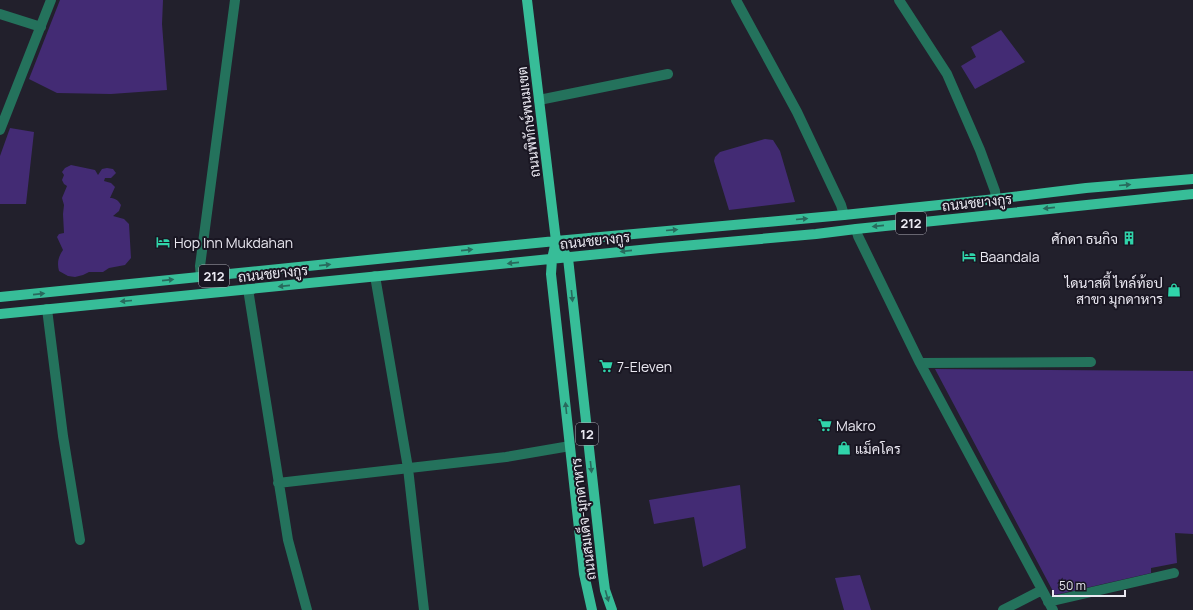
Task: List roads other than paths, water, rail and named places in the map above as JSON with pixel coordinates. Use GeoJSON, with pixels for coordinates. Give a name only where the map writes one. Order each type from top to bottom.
{"type":"FeatureCollection","features":[{"type":"Feature","properties":{"kind":"main road","name":"ถนนพิทักษ์พนมเขต"},"geometry":{"type":"LineString","coordinates":[[527,0],[556,240]]}},
{"type":"Feature","properties":{"kind":"main road","name":"ถนนชยางกูร"},"geometry":{"type":"LineString","coordinates":[[0,298],[536,244],[556,240],[844,215],[1086,188],[1193,179]]}},
{"type":"Feature","properties":{"kind":"main road"},"geometry":{"type":"LineString","coordinates":[[1086,188],[1088,204]]}},
{"type":"Feature","properties":{"kind":"main road","name":"ถนนชยางกูร"},"geometry":{"type":"LineString","coordinates":[[0,314],[47,308],[816,234],[1193,194]]}},
{"type":"Feature","properties":{"kind":"main road"},"geometry":{"type":"LineString","coordinates":[[556,240],[568,258]]}},
{"type":"Feature","properties":{"kind":"main road","name":"ถนนสมเด็จ-มุกดาหาร"},"geometry":{"type":"LineString","coordinates":[[556,240],[551,274],[584,574],[592,610]]}},
{"type":"Feature","properties":{"kind":"main road","name":"ถนนสมเด็จ-มุกดาหาร"},"geometry":{"type":"LineString","coordinates":[[568,258],[603,575],[612,610]]}},
{"type":"Feature","properties":{"kind":"street"},"geometry":{"type":"LineString","coordinates":[[0,130],[51,0]]}},
{"type":"Feature","properties":{"kind":"street"},"geometry":{"type":"LineString","coordinates":[[201,277],[201,258],[235,0]]}},
{"type":"Feature","properties":{"kind":"street"},"geometry":{"type":"LineString","coordinates":[[736,0],[797,112],[841,205],[844,215]]}},
{"type":"Feature","properties":{"kind":"street"},"geometry":{"type":"LineString","coordinates":[[899,0],[946,74],[980,150],[995,191],[996,199]]}},
{"type":"Feature","properties":{"kind":"street"},"geometry":{"type":"LineString","coordinates":[[0,14],[40,27]]}},
{"type":"Feature","properties":{"kind":"street"},"geometry":{"type":"LineString","coordinates":[[539,100],[668,74]]}},
{"type":"Feature","properties":{"kind":"street"},"geometry":{"type":"LineString","coordinates":[[856,229],[858,236],[920,363],[1051,606],[1174,573]]}},
{"type":"Feature","properties":{"kind":"street"},"geometry":{"type":"LineString","coordinates":[[375,276],[408,468],[424,610]]}},
{"type":"Feature","properties":{"kind":"street"},"geometry":{"type":"LineString","coordinates":[[248,289],[288,540],[307,610]]}},
{"type":"Feature","properties":{"kind":"street"},"geometry":{"type":"LineString","coordinates":[[47,308],[63,436],[80,540]]}},
{"type":"Feature","properties":{"kind":"street"},"geometry":{"type":"LineString","coordinates":[[920,363],[1092,362]]}},
{"type":"Feature","properties":{"kind":"street"},"geometry":{"type":"LineString","coordinates":[[278,483],[506,457],[570,446]]}},
{"type":"Feature","properties":{"kind":"street"},"geometry":{"type":"LineString","coordinates":[[1007,609],[1042,590]]}},
{"type":"Feature","properties":{"kind":"place","name":"ศักดา ธนกิจ"},"geometry":{"type":"Point","coordinates":[1129,238]}},
{"type":"Feature","properties":{"kind":"place","name":"Hop Inn Mukdahan"},"geometry":{"type":"Point","coordinates":[163,242]}},
{"type":"Feature","properties":{"kind":"place","name":"Baandala"},"geometry":{"type":"Point","coordinates":[969,256]}},
{"type":"Feature","properties":{"kind":"place","name":"ไดนาสตี้ ไทล์ท้อป สาขา มุกดาหาร"},"geometry":{"type":"Point","coordinates":[1174,290]}},
{"type":"Feature","properties":{"kind":"place","name":"7-Eleven"},"geometry":{"type":"Point","coordinates":[606,366]}},
{"type":"Feature","properties":{"kind":"place","name":"Makro"},"geometry":{"type":"Point","coordinates":[825,425]}},
{"type":"Feature","properties":{"kind":"place","name":"แม็คโคร"},"geometry":{"type":"Point","coordinates":[844,448]}}]}
